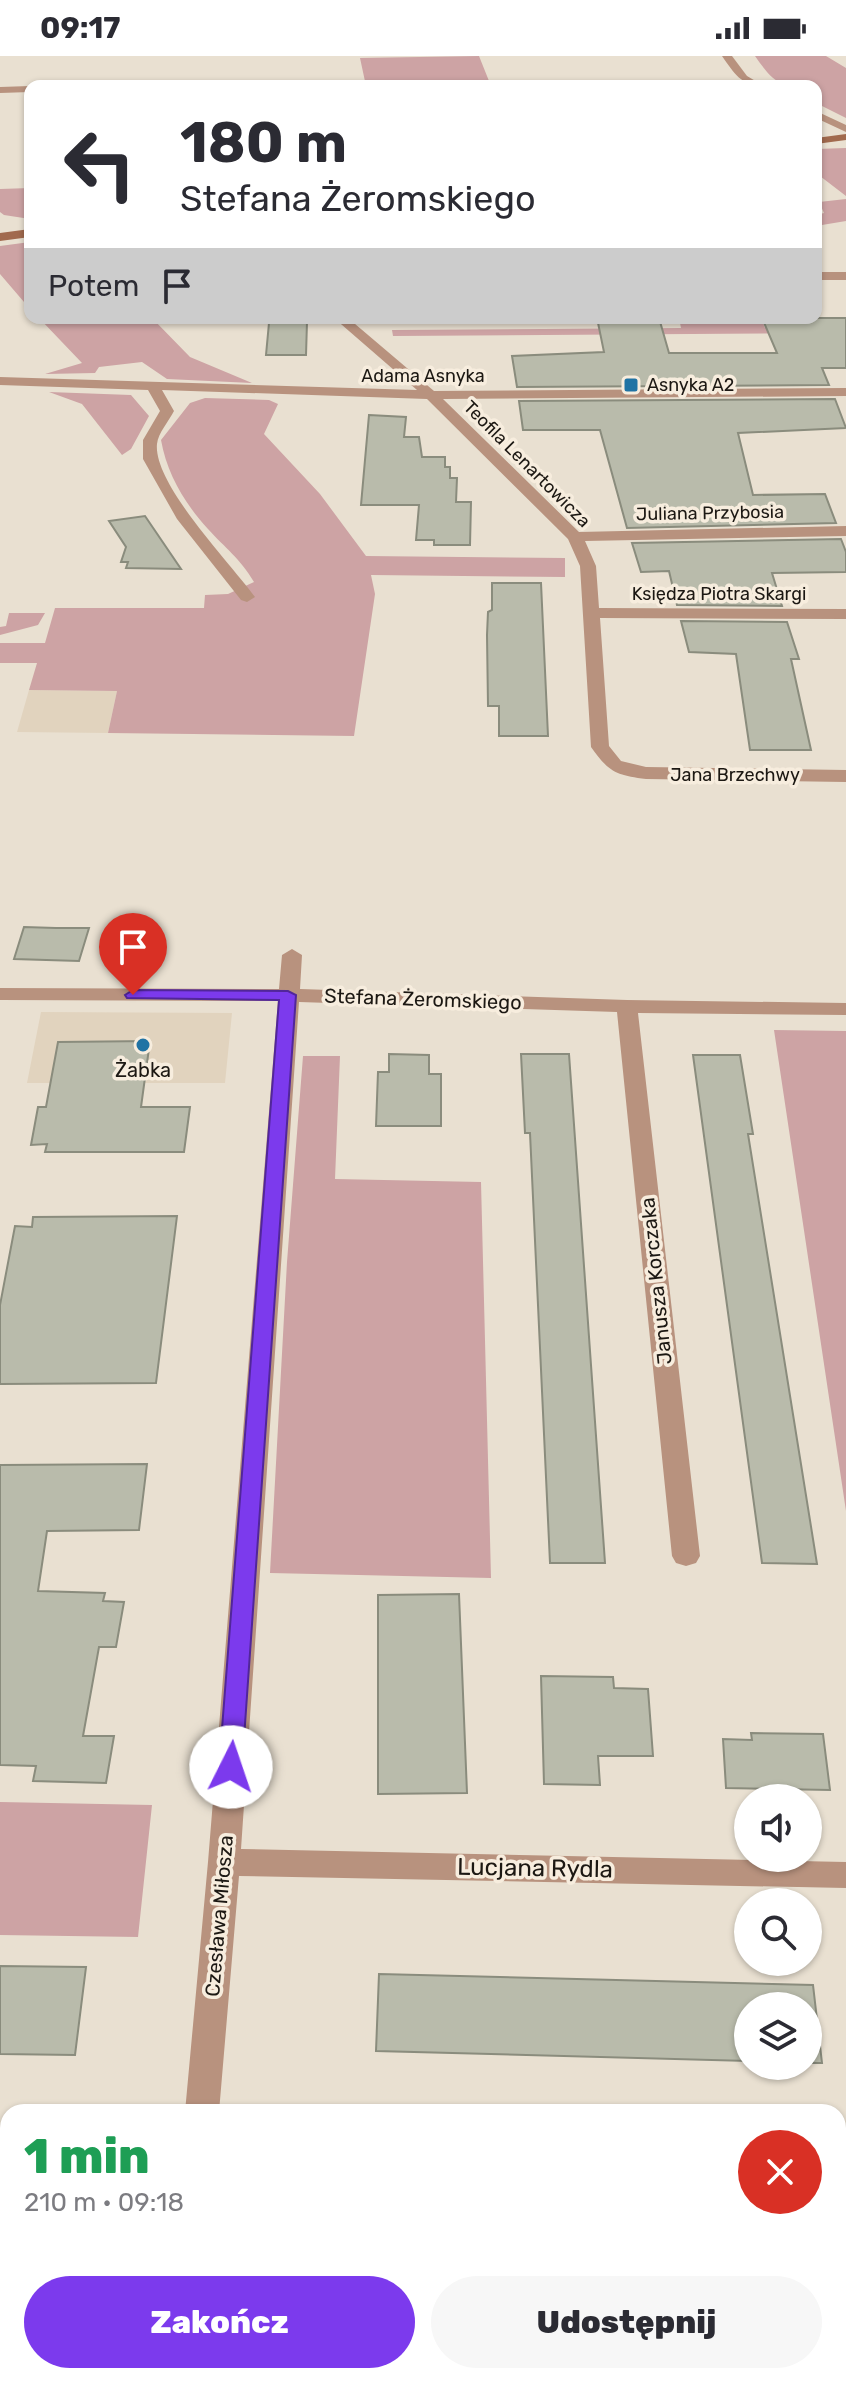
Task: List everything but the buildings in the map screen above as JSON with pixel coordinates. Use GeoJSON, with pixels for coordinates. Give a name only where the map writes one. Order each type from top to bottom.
{"type":"FeatureCollection","features":[{"type":"Feature","properties":{"kind":"main road"},"geometry":{"type":"LineString","coordinates":[[822,140],[846,137]]}},
{"type":"Feature","properties":{"kind":"main road"},"geometry":{"type":"LineString","coordinates":[[0,237],[24,234]]}},
{"type":"Feature","properties":{"kind":"street"},"geometry":{"type":"LineString","coordinates":[[727,56],[747,80]]}},
{"type":"Feature","properties":{"kind":"street"},"geometry":{"type":"LineString","coordinates":[[0,90],[24,89]]}},
{"type":"Feature","properties":{"kind":"street"},"geometry":{"type":"LineString","coordinates":[[822,117],[846,129]]}},
{"type":"Feature","properties":{"kind":"street"},"geometry":{"type":"LineString","coordinates":[[822,276],[846,276]]}},
{"type":"Feature","properties":{"kind":"street","name":"Teofila Lenartowicza"},"geometry":{"type":"LineString","coordinates":[[347,324],[431,395],[575,537],[588,566],[600,747],[607,758],[623,770]]}},
{"type":"Feature","properties":{"kind":"street","name":"Adama Asnyka"},"geometry":{"type":"LineString","coordinates":[[0,381],[431,395],[846,392]]}},
{"type":"Feature","properties":{"kind":"street"},"geometry":{"type":"LineString","coordinates":[[153,387],[167,411],[150,440],[150,459],[182,516],[247,597]]}},
{"type":"Feature","properties":{"kind":"street","name":"Juliana Przybosia"},"geometry":{"type":"LineString","coordinates":[[575,537],[846,531]]}},
{"type":"Feature","properties":{"kind":"street","name":"Księdza Piotra Skargi"},"geometry":{"type":"LineString","coordinates":[[591,613],[846,614]]}},
{"type":"Feature","properties":{"kind":"street","name":"Jana Brzechwy"},"geometry":{"type":"LineString","coordinates":[[623,770],[672,775],[846,776]]}},
{"type":"Feature","properties":{"kind":"street","name":"Czesława Miłosza"},"geometry":{"type":"LineString","coordinates":[[203,2104],[224,1862],[292,955]]}},
{"type":"Feature","properties":{"kind":"street","name":"Stefana Żeromskiego"},"geometry":{"type":"LineString","coordinates":[[0,994],[288,995],[627,1006],[846,1009]]}},
{"type":"Feature","properties":{"kind":"street","name":"Janusza Korczaka"},"geometry":{"type":"LineString","coordinates":[[627,1006],[686,1556]]}},
{"type":"Feature","properties":{"kind":"street","name":"Lucjana Rydla"},"geometry":{"type":"LineString","coordinates":[[224,1862],[846,1875]]}},
{"type":"Feature","properties":{"kind":"shaded area"},"geometry":{"type":"Polygon","coordinates":[[[479,56],[489,80],[365,80],[360,58],[479,56]]]}},
{"type":"Feature","properties":{"kind":"shaded area"},"geometry":{"type":"Polygon","coordinates":[[[755,56],[826,56],[846,68],[846,118],[822,106],[822,80],[776,80],[755,56]]]}},
{"type":"Feature","properties":{"kind":"shaded area"},"geometry":{"type":"Polygon","coordinates":[[[846,148],[846,196],[822,178],[822,149],[846,148]]]}},
{"type":"Feature","properties":{"kind":"shaded area"},"geometry":{"type":"Polygon","coordinates":[[[24,188],[24,218],[0,212],[0,189],[24,188]]]}},
{"type":"Feature","properties":{"kind":"shaded area"},"geometry":{"type":"Polygon","coordinates":[[[846,199],[846,221],[822,225],[822,202],[846,199]]]}},
{"type":"Feature","properties":{"kind":"shaded area"},"geometry":{"type":"Polygon","coordinates":[[[24,243],[24,302],[0,274],[0,246],[24,243]]]}},
{"type":"Feature","properties":{"kind":"shaded area"},"geometry":{"type":"Polygon","coordinates":[[[45,324],[158,324],[190,357],[252,383],[167,379],[142,362],[99,367],[95,373],[45,374],[82,363],[45,324]]]}},
{"type":"Feature","properties":{"kind":"shaded area"},"geometry":{"type":"Polygon","coordinates":[[[680,324],[763,324],[765,328],[846,327],[846,333],[393,336],[392,330],[681,328],[680,324]]]}},
{"type":"Feature","properties":{"kind":"shaded area"},"geometry":{"type":"Polygon","coordinates":[[[49,392],[131,395],[149,416],[131,449],[122,455],[82,404],[49,392]]]}},
{"type":"Feature","properties":{"kind":"shaded area"},"geometry":{"type":"Polygon","coordinates":[[[205,398],[269,400],[278,404],[264,434],[320,494],[366,556],[565,558],[565,577],[371,575],[375,594],[354,736],[108,733],[117,691],[29,690],[37,663],[0,663],[0,643],[45,643],[55,608],[204,608],[205,595],[228,594],[254,582],[192,509],[172,477],[164,453],[161,440],[190,403],[205,398]]]}},
{"type":"Feature","properties":{"kind":"shaded area"},"geometry":{"type":"Polygon","coordinates":[[[9,613],[45,613],[38,625],[0,635],[0,627],[6,626],[9,613]]]}},
{"type":"Feature","properties":{"kind":"shaded area"},"geometry":{"type":"Polygon","coordinates":[[[29,690],[117,691],[108,733],[17,732],[29,690]]]}},
{"type":"Feature","properties":{"kind":"shaded area"},"geometry":{"type":"Polygon","coordinates":[[[41,1012],[232,1013],[225,1083],[27,1083],[41,1012]]]}},
{"type":"Feature","properties":{"kind":"shaded area"},"geometry":{"type":"Polygon","coordinates":[[[774,1030],[846,1031],[846,1511],[774,1030]]]}},
{"type":"Feature","properties":{"kind":"shaded area"},"geometry":{"type":"Polygon","coordinates":[[[303,1056],[340,1056],[335,1179],[481,1182],[491,1578],[270,1573],[287,1262],[303,1056]]]}},
{"type":"Feature","properties":{"kind":"shaded area"},"geometry":{"type":"Polygon","coordinates":[[[0,1802],[152,1805],[138,1937],[0,1935],[0,1802]]]}},
{"type":"Feature","properties":{"kind":"place","name":"Asnyka A2"},"geometry":{"type":"Point","coordinates":[631,385]}},
{"type":"Feature","properties":{"kind":"place","name":"Żabka"},"geometry":{"type":"Point","coordinates":[143,1045]}},
{"type":"Feature","properties":{"kind":"route"},"geometry":{"type":"LineString","coordinates":[[133,995],[288,995],[231,1767]]}}]}
